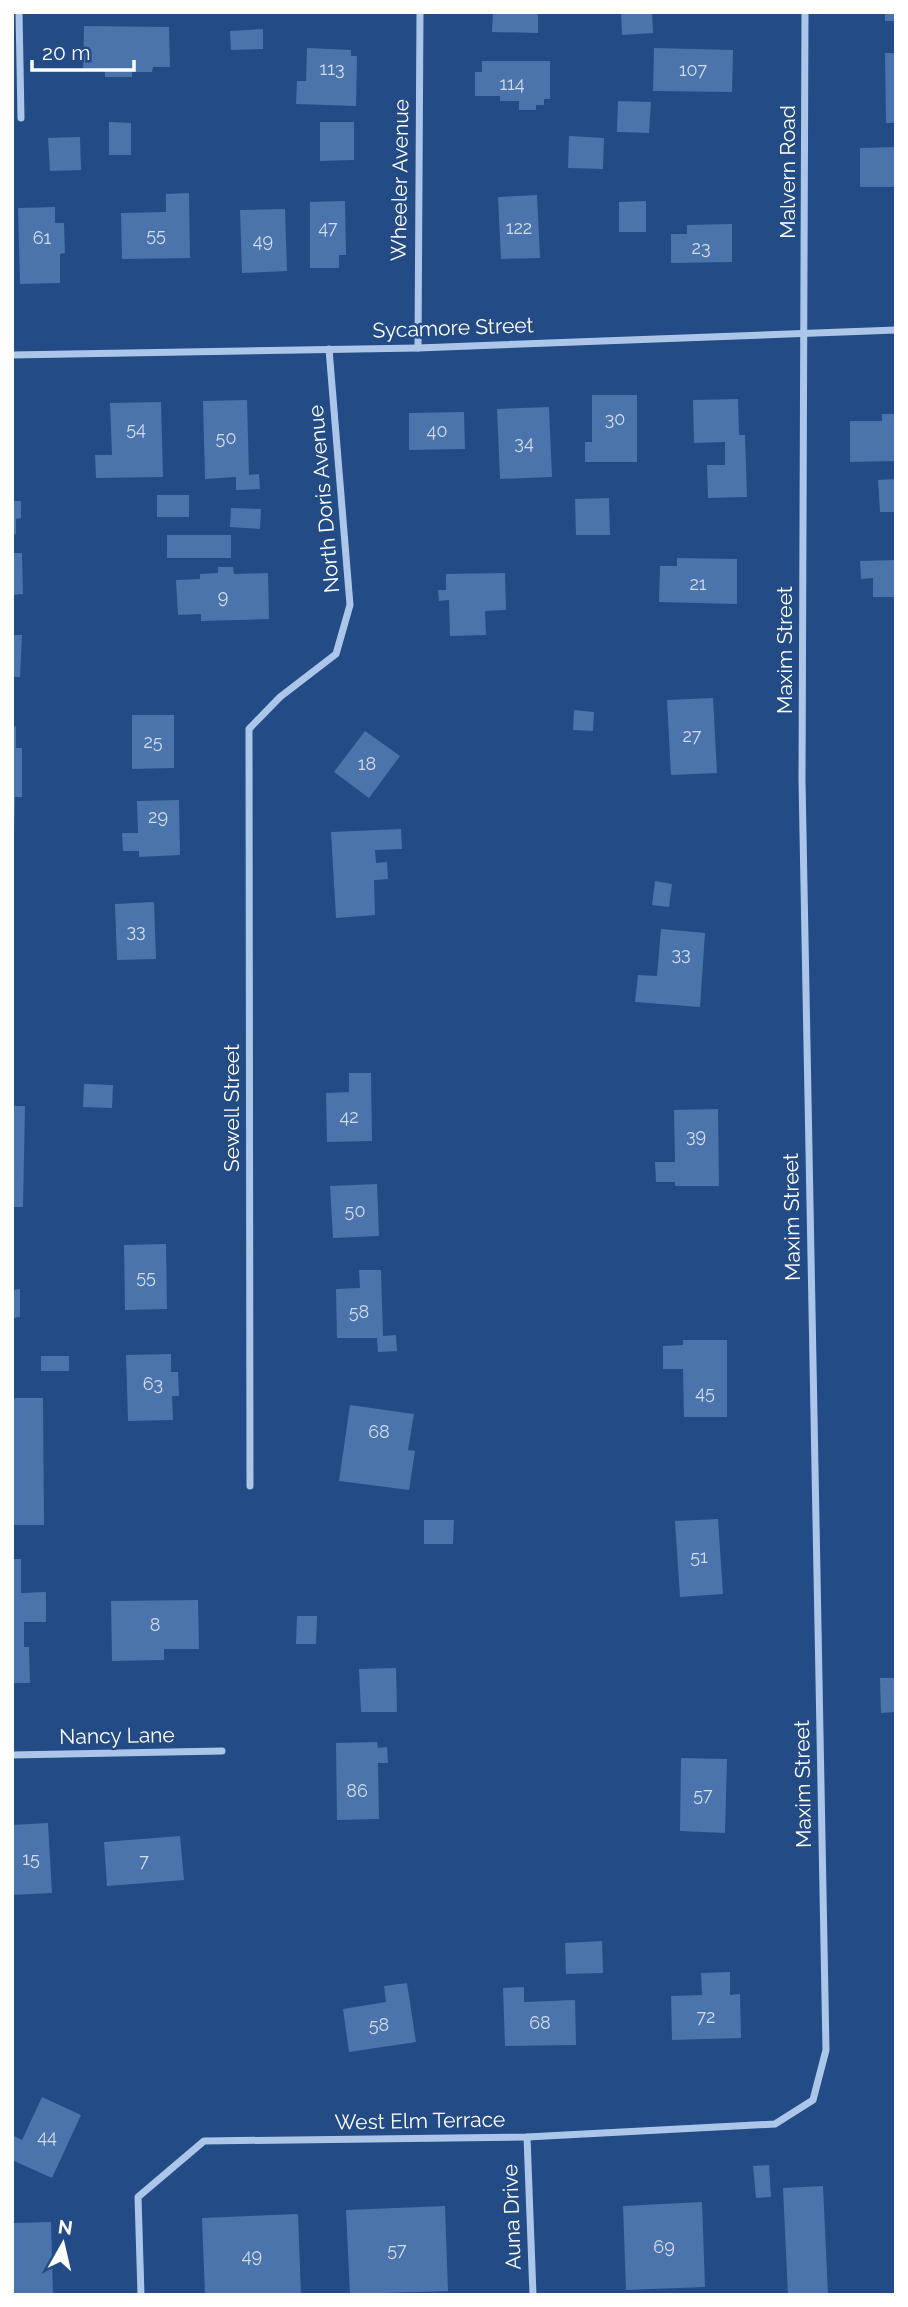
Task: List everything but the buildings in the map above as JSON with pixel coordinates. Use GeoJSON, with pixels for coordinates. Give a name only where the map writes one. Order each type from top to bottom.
{"type":"FeatureCollection","features":[{"type":"Feature","properties":{"kind":"street"},"geometry":{"type":"LineString","coordinates":[[19,12],[21,118]]}},
{"type":"Feature","properties":{"kind":"street","name":"Wheeler Avenue"},"geometry":{"type":"LineString","coordinates":[[418,348],[420,12]]}},
{"type":"Feature","properties":{"kind":"street","name":"Malvern Road"},"geometry":{"type":"LineString","coordinates":[[805,12],[805,331]]}},
{"type":"Feature","properties":{"kind":"street","name":"Sycamore Street"},"geometry":{"type":"LineString","coordinates":[[12,355],[418,348],[805,331],[896,330]]}},
{"type":"Feature","properties":{"kind":"street","name":"Maxim Street"},"geometry":{"type":"LineString","coordinates":[[805,331],[802,780],[826,2049],[813,2100]]}},
{"type":"Feature","properties":{"kind":"street","name":"North Doris Avenue"},"geometry":{"type":"LineString","coordinates":[[248,729],[280,697],[337,654],[350,605],[328,349]]}},
{"type":"Feature","properties":{"kind":"street","name":"Sewell Street"},"geometry":{"type":"LineString","coordinates":[[248,729],[250,1486]]}},
{"type":"Feature","properties":{"kind":"street","name":"Nancy Lane"},"geometry":{"type":"LineString","coordinates":[[12,1755],[222,1751]]}},
{"type":"Feature","properties":{"kind":"street","name":"West Elm Terrace"},"geometry":{"type":"LineString","coordinates":[[141,2295],[138,2197],[204,2141],[527,2137],[775,2123],[813,2100]]}},
{"type":"Feature","properties":{"kind":"street","name":"Auna Drive"},"geometry":{"type":"LineString","coordinates":[[527,2137],[533,2295]]}}]}
